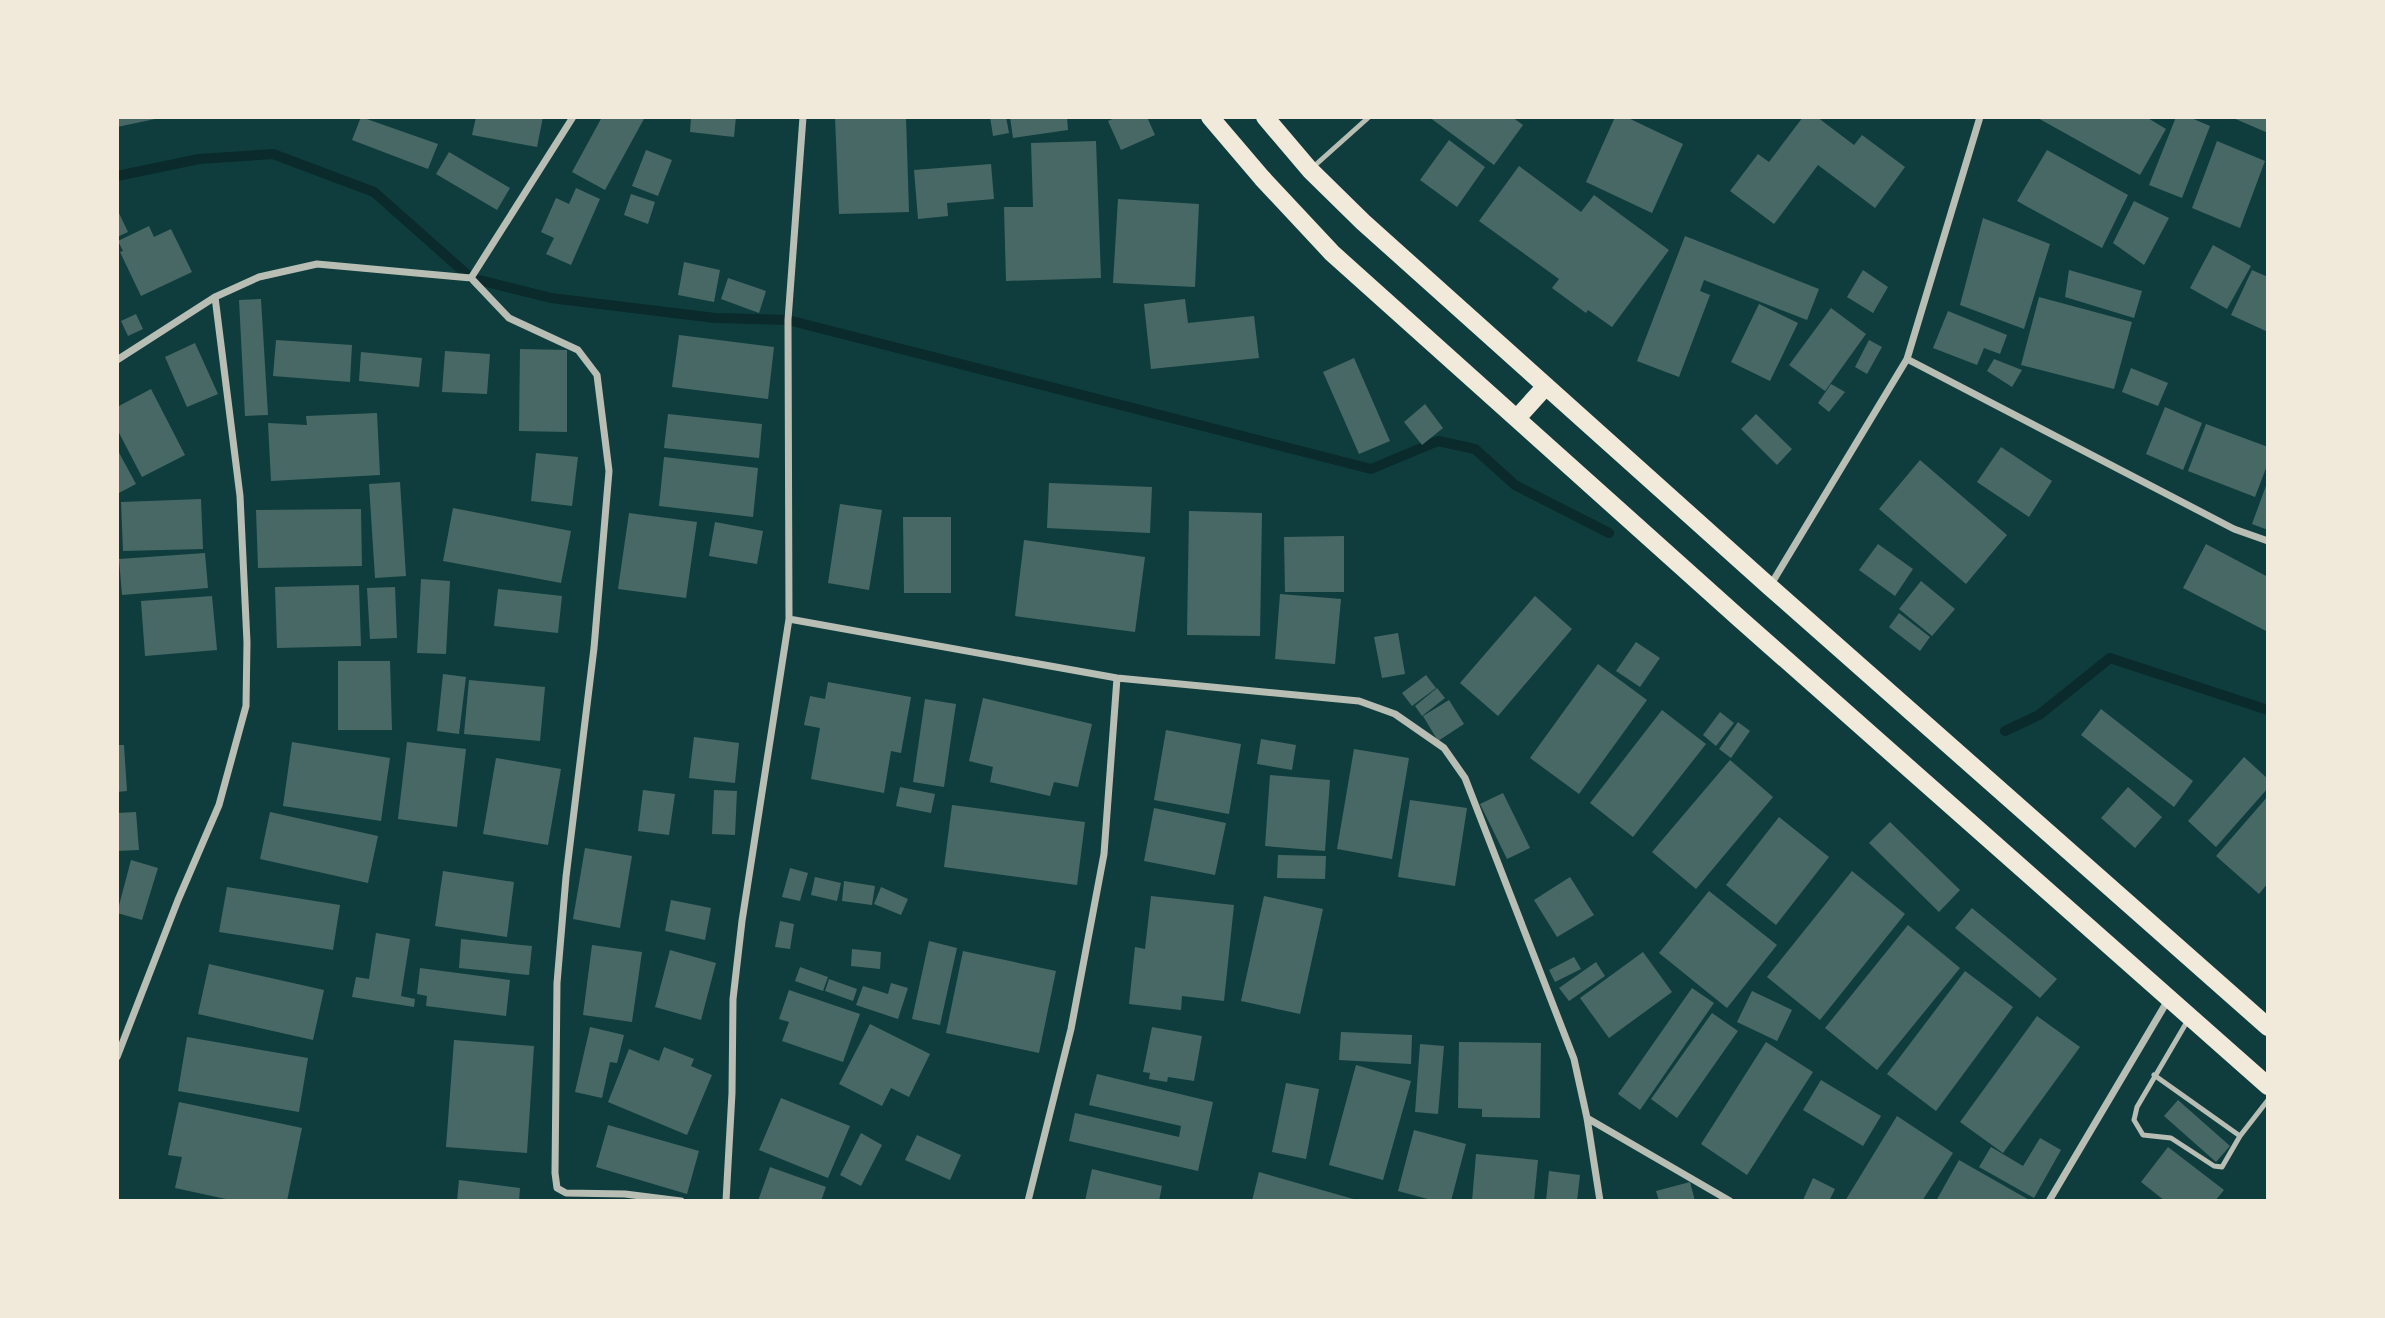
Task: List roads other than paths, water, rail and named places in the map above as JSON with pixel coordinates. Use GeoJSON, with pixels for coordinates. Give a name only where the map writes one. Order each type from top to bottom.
{"type":"FeatureCollection","features":[{"type":"Feature","properties":{"kind":"main road"},"geometry":{"type":"LineString","coordinates":[[1210,117],[1332,253],[2268,1086]]}},
{"type":"Feature","properties":{"kind":"main road"},"geometry":{"type":"LineString","coordinates":[[1265,117],[1310,170],[1363,222],[1770,587],[2268,1027]]}},
{"type":"Feature","properties":{"kind":"main road"},"geometry":{"type":"LineString","coordinates":[[1517,418],[1546,386]]}},
{"type":"Feature","properties":{"kind":"street"},"geometry":{"type":"LineString","coordinates":[[471,278],[573,117]]}},
{"type":"Feature","properties":{"kind":"street"},"geometry":{"type":"LineString","coordinates":[[726,1201],[732,1093],[733,999],[744,907],[789,619],[788,320],[803,117]]}},
{"type":"Feature","properties":{"kind":"street"},"geometry":{"type":"LineString","coordinates":[[1770,587],[1907,359],[1980,117]]}},
{"type":"Feature","properties":{"kind":"street"},"geometry":{"type":"LineString","coordinates":[[117,360],[215,297],[259,277],[317,264],[471,278],[509,318],[578,350],[597,375],[609,471],[594,648],[566,877],[557,983],[555,1173],[557,1188],[566,1193],[625,1194],[681,1201]]}},
{"type":"Feature","properties":{"kind":"street"},"geometry":{"type":"LineString","coordinates":[[117,1057],[178,900],[219,805],[246,706],[247,642],[240,496],[215,297]]}},
{"type":"Feature","properties":{"kind":"street"},"geometry":{"type":"LineString","coordinates":[[1907,359],[2234,529],[2268,541]]}},
{"type":"Feature","properties":{"kind":"street"},"geometry":{"type":"LineString","coordinates":[[789,619],[1117,678],[1359,701],[1395,714],[1444,748],[1465,778],[1574,1059],[1587,1118],[1600,1201]]}},
{"type":"Feature","properties":{"kind":"street"},"geometry":{"type":"LineString","coordinates":[[1028,1201],[1071,1029],[1104,854],[1117,678]]}},
{"type":"Feature","properties":{"kind":"street"},"geometry":{"type":"LineString","coordinates":[[2049,1201],[2168,999]]}},
{"type":"Feature","properties":{"kind":"street"},"geometry":{"type":"LineString","coordinates":[[1587,1118],[1730,1201]]}},
{"type":"Feature","properties":{"kind":"lane"},"geometry":{"type":"LineString","coordinates":[[1310,170],[1369,117]]}},
{"type":"Feature","properties":{"kind":"lane"},"geometry":{"type":"LineString","coordinates":[[2189,1017],[2137,1107],[2134,1120],[2143,1135],[2171,1138],[2214,1166],[2222,1167],[2240,1136],[2268,1100]]}},
{"type":"Feature","properties":{"kind":"lane"},"geometry":{"type":"LineString","coordinates":[[2154,1075],[2240,1136]]}},
{"type":"Feature","properties":{"kind":"waterway"},"geometry":{"type":"LineString","coordinates":[[117,176],[199,159],[273,154],[374,192],[471,278],[551,298],[715,318],[788,320],[1371,469],[1438,441],[1475,449],[1515,485],[1609,533]]}},
{"type":"Feature","properties":{"kind":"waterway"},"geometry":{"type":"LineString","coordinates":[[2005,731],[2039,715],[2110,658],[2268,710]]}}]}
